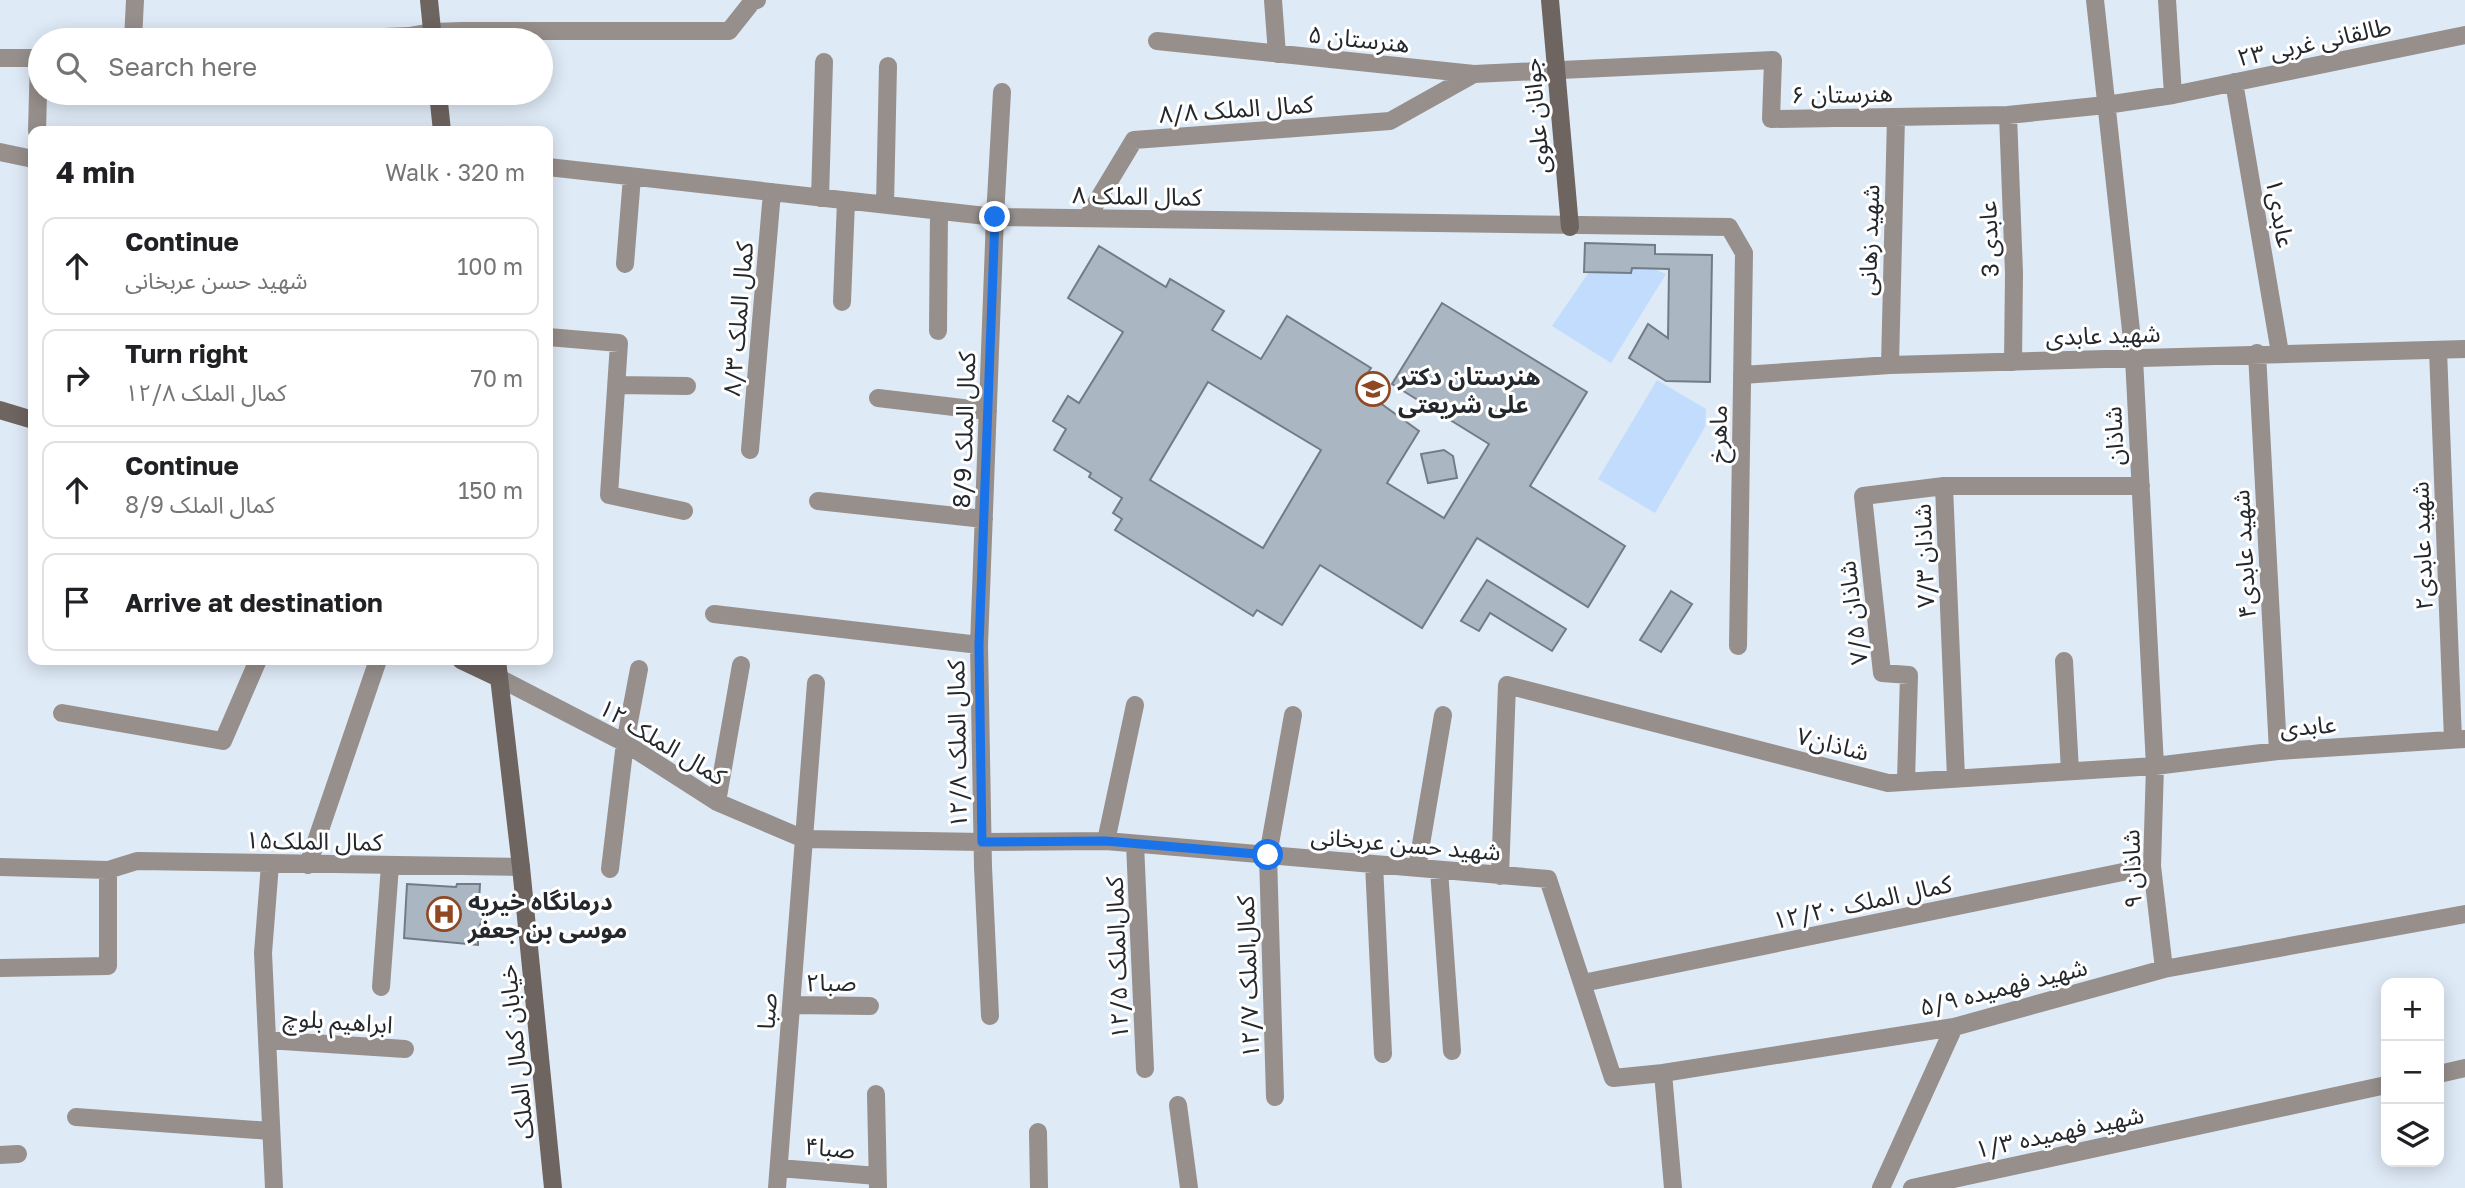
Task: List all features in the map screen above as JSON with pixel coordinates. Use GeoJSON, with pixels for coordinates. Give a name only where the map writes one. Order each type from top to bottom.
{"type":"FeatureCollection","features":[{"type":"Feature","properties":{"kind":"main road"},"geometry":{"type":"LineString","coordinates":[[429,0],[432,28]]}},
{"type":"Feature","properties":{"kind":"main road","name":"جوانان علوی"},"geometry":{"type":"LineString","coordinates":[[1550,0],[1570,227]]}},
{"type":"Feature","properties":{"kind":"main road"},"geometry":{"type":"LineString","coordinates":[[439,105],[441,126]]}},
{"type":"Feature","properties":{"kind":"main road"},"geometry":{"type":"LineString","coordinates":[[0,410],[28,418]]}},
{"type":"Feature","properties":{"kind":"main road"},"geometry":{"type":"LineString","coordinates":[[472,665],[499,678]]}},
{"type":"Feature","properties":{"kind":"main road","name":"خیابان کمال الملک"},"geometry":{"type":"LineString","coordinates":[[498,665],[553,1188]]}},
{"type":"Feature","properties":{"kind":"street"},"geometry":{"type":"LineString","coordinates":[[133,28],[135,0]]}},
{"type":"Feature","properties":{"kind":"street"},"geometry":{"type":"LineString","coordinates":[[553,34],[729,31],[752,2],[757,0]]}},
{"type":"Feature","properties":{"kind":"street"},"geometry":{"type":"LineString","coordinates":[[1273,0],[1277,54]]}},
{"type":"Feature","properties":{"kind":"street","name":"شاذان"},"geometry":{"type":"LineString","coordinates":[[2095,0],[2134,358],[2155,766]]}},
{"type":"Feature","properties":{"kind":"street"},"geometry":{"type":"LineString","coordinates":[[2167,0],[2173,95]]}},
{"type":"Feature","properties":{"kind":"street","name":"طالقانی غربی ۲۳"},"geometry":{"type":"LineString","coordinates":[[2106,105],[2173,95],[2465,35]]}},
{"type":"Feature","properties":{"kind":"street","name":"هنرستان ۵"},"geometry":{"type":"LineString","coordinates":[[1157,41],[1474,74],[1555,71]]}},
{"type":"Feature","properties":{"kind":"street"},"geometry":{"type":"LineString","coordinates":[[0,58],[28,58]]}},
{"type":"Feature","properties":{"kind":"street","name":"هنرستان ۶"},"geometry":{"type":"LineString","coordinates":[[1555,71],[1773,60],[1771,119],[2008,115],[2106,105]]}},
{"type":"Feature","properties":{"kind":"street"},"geometry":{"type":"LineString","coordinates":[[820,198],[824,62]]}},
{"type":"Feature","properties":{"kind":"street"},"geometry":{"type":"LineString","coordinates":[[885,205],[888,66]]}},
{"type":"Feature","properties":{"kind":"street","name":"کمال الملک ۸/۸"},"geometry":{"type":"LineString","coordinates":[[1087,218],[1134,140],[1390,121],[1474,74]]}},
{"type":"Feature","properties":{"kind":"street","name":"عابدی۱"},"geometry":{"type":"LineString","coordinates":[[2234,82],[2280,353]]}},
{"type":"Feature","properties":{"kind":"street","name":"کمال الملک 8/9"},"geometry":{"type":"LineString","coordinates":[[979,645],[1002,92]]}},
{"type":"Feature","properties":{"kind":"street"},"geometry":{"type":"LineString","coordinates":[[37,126],[38,105]]}},
{"type":"Feature","properties":{"kind":"street","name":"عابدی 3"},"geometry":{"type":"LineString","coordinates":[[2008,115],[2014,273],[2013,362]]}},
{"type":"Feature","properties":{"kind":"street","name":"شهید زهانی"},"geometry":{"type":"LineString","coordinates":[[1889,366],[1896,117]]}},
{"type":"Feature","properties":{"kind":"street"},"geometry":{"type":"LineString","coordinates":[[0,152],[28,158]]}},
{"type":"Feature","properties":{"kind":"street","name":"کمال الملک ۸"},"geometry":{"type":"LineString","coordinates":[[553,168],[995,217],[1570,227],[1728,227]]}},
{"type":"Feature","properties":{"kind":"street"},"geometry":{"type":"LineString","coordinates":[[625,264],[632,177]]}},
{"type":"Feature","properties":{"kind":"street","name":"کمال الملک ۸/۳"},"geometry":{"type":"LineString","coordinates":[[750,450],[772,192]]}},
{"type":"Feature","properties":{"kind":"street"},"geometry":{"type":"LineString","coordinates":[[842,302],[846,201]]}},
{"type":"Feature","properties":{"kind":"street"},"geometry":{"type":"LineString","coordinates":[[938,331],[940,211]]}},
{"type":"Feature","properties":{"kind":"street","name":"ماهرخ"},"geometry":{"type":"LineString","coordinates":[[1728,227],[1744,253],[1738,646]]}},
{"type":"Feature","properties":{"kind":"street"},"geometry":{"type":"LineString","coordinates":[[553,337],[619,343],[609,495],[684,511]]}},
{"type":"Feature","properties":{"kind":"street","name":"شهید عابدی"},"geometry":{"type":"LineString","coordinates":[[1742,375],[1889,366],[2258,353],[2465,349]]}},
{"type":"Feature","properties":{"kind":"street","name":"شهید عابدی۲"},"geometry":{"type":"LineString","coordinates":[[2438,350],[2459,739]]}},
{"type":"Feature","properties":{"kind":"street","name":"شهید عابدی۴"},"geometry":{"type":"LineString","coordinates":[[2258,353],[2278,751]]}},
{"type":"Feature","properties":{"kind":"street"},"geometry":{"type":"LineString","coordinates":[[617,385],[687,386]]}},
{"type":"Feature","properties":{"kind":"street"},"geometry":{"type":"LineString","coordinates":[[878,398],[988,411]]}},
{"type":"Feature","properties":{"kind":"street","name":"شاذان ۷/۳"},"geometry":{"type":"LineString","coordinates":[[1956,778],[1944,486],[2141,486]]}},
{"type":"Feature","properties":{"kind":"street","name":"شاذان ۷/۵"},"geometry":{"type":"LineString","coordinates":[[1906,781],[1909,675],[1882,673],[1863,496],[1944,486]]}},
{"type":"Feature","properties":{"kind":"street"},"geometry":{"type":"LineString","coordinates":[[818,501],[984,519]]}},
{"type":"Feature","properties":{"kind":"street"},"geometry":{"type":"LineString","coordinates":[[715,614],[979,645]]}},
{"type":"Feature","properties":{"kind":"street","name":"کمال الملک ۱۲/۸"},"geometry":{"type":"LineString","coordinates":[[979,645],[982,842],[990,1016]]}},
{"type":"Feature","properties":{"kind":"street"},"geometry":{"type":"LineString","coordinates":[[2064,661],[2070,771]]}},
{"type":"Feature","properties":{"kind":"street"},"geometry":{"type":"LineString","coordinates":[[62,713],[223,741],[256,665]]}},
{"type":"Feature","properties":{"kind":"street"},"geometry":{"type":"LineString","coordinates":[[308,864],[376,665]]}},
{"type":"Feature","properties":{"kind":"street"},"geometry":{"type":"LineString","coordinates":[[717,803],[741,665]]}},
{"type":"Feature","properties":{"kind":"street"},"geometry":{"type":"LineString","coordinates":[[610,869],[625,743],[639,669]]}},
{"type":"Feature","properties":{"kind":"street","name":"کمال الملک ۱۲"},"geometry":{"type":"LineString","coordinates":[[499,678],[625,743],[717,803],[804,839]]}},
{"type":"Feature","properties":{"kind":"street","name":"صبا"},"geometry":{"type":"LineString","coordinates":[[777,1188],[816,683]]}},
{"type":"Feature","properties":{"kind":"street","name":"شاذان۷"},"geometry":{"type":"LineString","coordinates":[[1500,876],[1507,685],[1888,783],[2155,766]]}},
{"type":"Feature","properties":{"kind":"street"},"geometry":{"type":"LineString","coordinates":[[1106,841],[1135,705]]}},
{"type":"Feature","properties":{"kind":"street","name":"کمال‌الملک ۱۲/۷"},"geometry":{"type":"LineString","coordinates":[[1275,1097],[1268,855],[1293,715]]}},
{"type":"Feature","properties":{"kind":"street"},"geometry":{"type":"LineString","coordinates":[[1417,868],[1443,715]]}},
{"type":"Feature","properties":{"kind":"street","name":"عابدی"},"geometry":{"type":"LineString","coordinates":[[2155,766],[2278,751],[2459,739]]}},
{"type":"Feature","properties":{"kind":"street","name":"شاذان ۹"},"geometry":{"type":"LineString","coordinates":[[2155,766],[2151,866],[2164,969]]}},
{"type":"Feature","properties":{"kind":"street","name":"شهید حسن عربخانی"},"geometry":{"type":"LineString","coordinates":[[804,839],[1106,841],[1549,880],[1583,983]]}},
{"type":"Feature","properties":{"kind":"street","name":"کمال‌الملک ۱۲/۵"},"geometry":{"type":"LineString","coordinates":[[1135,844],[1145,1069]]}},
{"type":"Feature","properties":{"kind":"street","name":"کمال الملک۱۵"},"geometry":{"type":"LineString","coordinates":[[0,867],[108,870],[137,861],[521,867]]}},
{"type":"Feature","properties":{"kind":"street"},"geometry":{"type":"LineString","coordinates":[[270,864],[263,953],[274,1188]]}},
{"type":"Feature","properties":{"kind":"street"},"geometry":{"type":"LineString","coordinates":[[1374,864],[1383,1054]]}},
{"type":"Feature","properties":{"kind":"street"},"geometry":{"type":"LineString","coordinates":[[381,987],[390,866]]}},
{"type":"Feature","properties":{"kind":"street","name":"کمال الملک ۱۲/۲۰"},"geometry":{"type":"LineString","coordinates":[[1583,983],[2151,866]]}},
{"type":"Feature","properties":{"kind":"street"},"geometry":{"type":"LineString","coordinates":[[0,968],[108,966],[108,870]]}},
{"type":"Feature","properties":{"kind":"street"},"geometry":{"type":"LineString","coordinates":[[1439,870],[1452,1051]]}},
{"type":"Feature","properties":{"kind":"street","name":"شهید فهمیده ۵/۹"},"geometry":{"type":"LineString","coordinates":[[1583,983],[1613,1078],[1663,1073],[1954,1027],[2164,969],[2465,914]]}},
{"type":"Feature","properties":{"kind":"street","name":"صبا۲"},"geometry":{"type":"LineString","coordinates":[[791,1006],[870,1006]]}},
{"type":"Feature","properties":{"kind":"street"},"geometry":{"type":"LineString","coordinates":[[1881,1188],[1954,1027]]}},
{"type":"Feature","properties":{"kind":"street","name":"ابراهیم بلوچ"},"geometry":{"type":"LineString","coordinates":[[267,1040],[405,1049]]}},
{"type":"Feature","properties":{"kind":"street"},"geometry":{"type":"LineString","coordinates":[[2444,1073],[2465,1068]]}},
{"type":"Feature","properties":{"kind":"street"},"geometry":{"type":"LineString","coordinates":[[1663,1073],[1673,1188]]}},
{"type":"Feature","properties":{"kind":"street","name":"شهید فهمیده ۱/۳"},"geometry":{"type":"LineString","coordinates":[[1912,1188],[2381,1086]]}},
{"type":"Feature","properties":{"kind":"street"},"geometry":{"type":"LineString","coordinates":[[876,1094],[878,1182]]}},
{"type":"Feature","properties":{"kind":"street"},"geometry":{"type":"LineString","coordinates":[[1178,1105],[1189,1188]]}},
{"type":"Feature","properties":{"kind":"street"},"geometry":{"type":"LineString","coordinates":[[76,1117],[270,1131]]}},
{"type":"Feature","properties":{"kind":"street"},"geometry":{"type":"LineString","coordinates":[[1038,1132],[1040,1188]]}},
{"type":"Feature","properties":{"kind":"street","name":"صبا۴"},"geometry":{"type":"LineString","coordinates":[[779,1168],[878,1182]]}},
{"type":"Feature","properties":{"kind":"shaded area"},"geometry":{"type":"Polygon","coordinates":[[[1632,268],[1654,269],[1666,274],[1611,363],[1552,326],[1589,272],[1631,273],[1632,268]]]}},
{"type":"Feature","properties":{"kind":"shaded area"},"geometry":{"type":"Polygon","coordinates":[[[1657,380],[1706,409],[1705,427],[1655,513],[1598,479],[1657,380]]]}},
{"type":"Feature","properties":{"kind":"building"},"geometry":{"type":"Polygon","coordinates":[[[1585,243],[1655,245],[1655,254],[1712,255],[1710,382],[1666,381],[1629,358],[1648,324],[1668,338],[1669,269],[1632,268],[1631,273],[1584,272],[1585,243]]]}},
{"type":"Feature","properties":{"kind":"building"},"geometry":{"type":"Polygon","coordinates":[[[1099,246],[1166,287],[1170,279],[1224,311],[1212,330],[1261,359],[1287,316],[1371,368],[1358,387],[1419,431],[1387,483],[1444,518],[1489,444],[1392,384],[1442,303],[1587,392],[1530,486],[1625,546],[1588,607],[1477,538],[1422,628],[1320,565],[1282,625],[1257,610],[1253,616],[1115,530],[1122,519],[1113,513],[1122,498],[1089,477],[1091,473],[1054,450],[1066,429],[1053,421],[1068,396],[1079,403],[1123,332],[1068,298],[1099,246]],[[1208,382],[1150,480],[1263,548],[1321,450],[1208,382]]]}},
{"type":"Feature","properties":{"kind":"building"},"geometry":{"type":"Polygon","coordinates":[[[1444,450],[1453,456],[1457,478],[1428,483],[1421,454],[1444,450]]]}},
{"type":"Feature","properties":{"kind":"building"},"geometry":{"type":"Polygon","coordinates":[[[1487,580],[1566,629],[1552,651],[1490,613],[1479,631],[1461,621],[1487,580]]]}},
{"type":"Feature","properties":{"kind":"building"},"geometry":{"type":"Polygon","coordinates":[[[1671,591],[1692,604],[1661,652],[1640,640],[1671,591]]]}},
{"type":"Feature","properties":{"kind":"building","name":"درمانگاه خیریه موسی بن جعفر"},"geometry":{"type":"Polygon","coordinates":[[[407,884],[456,887],[457,884],[480,884],[479,902],[483,917],[478,931],[478,945],[404,938],[407,884]]]}},
{"type":"Feature","properties":{"kind":"place","name":"هنرستان دکتر علی شریعتی"},"geometry":{"type":"Point","coordinates":[1373,389]}},
{"type":"Feature","properties":{"kind":"place","name":"درمانگاه خیریه موسی بن جعفر"},"geometry":{"type":"Point","coordinates":[444,914]}},
{"type":"Feature","properties":{"kind":"route"},"geometry":{"type":"LineString","coordinates":[[995,217],[979,645],[982,842],[1106,841],[1268,855]]}}]}
